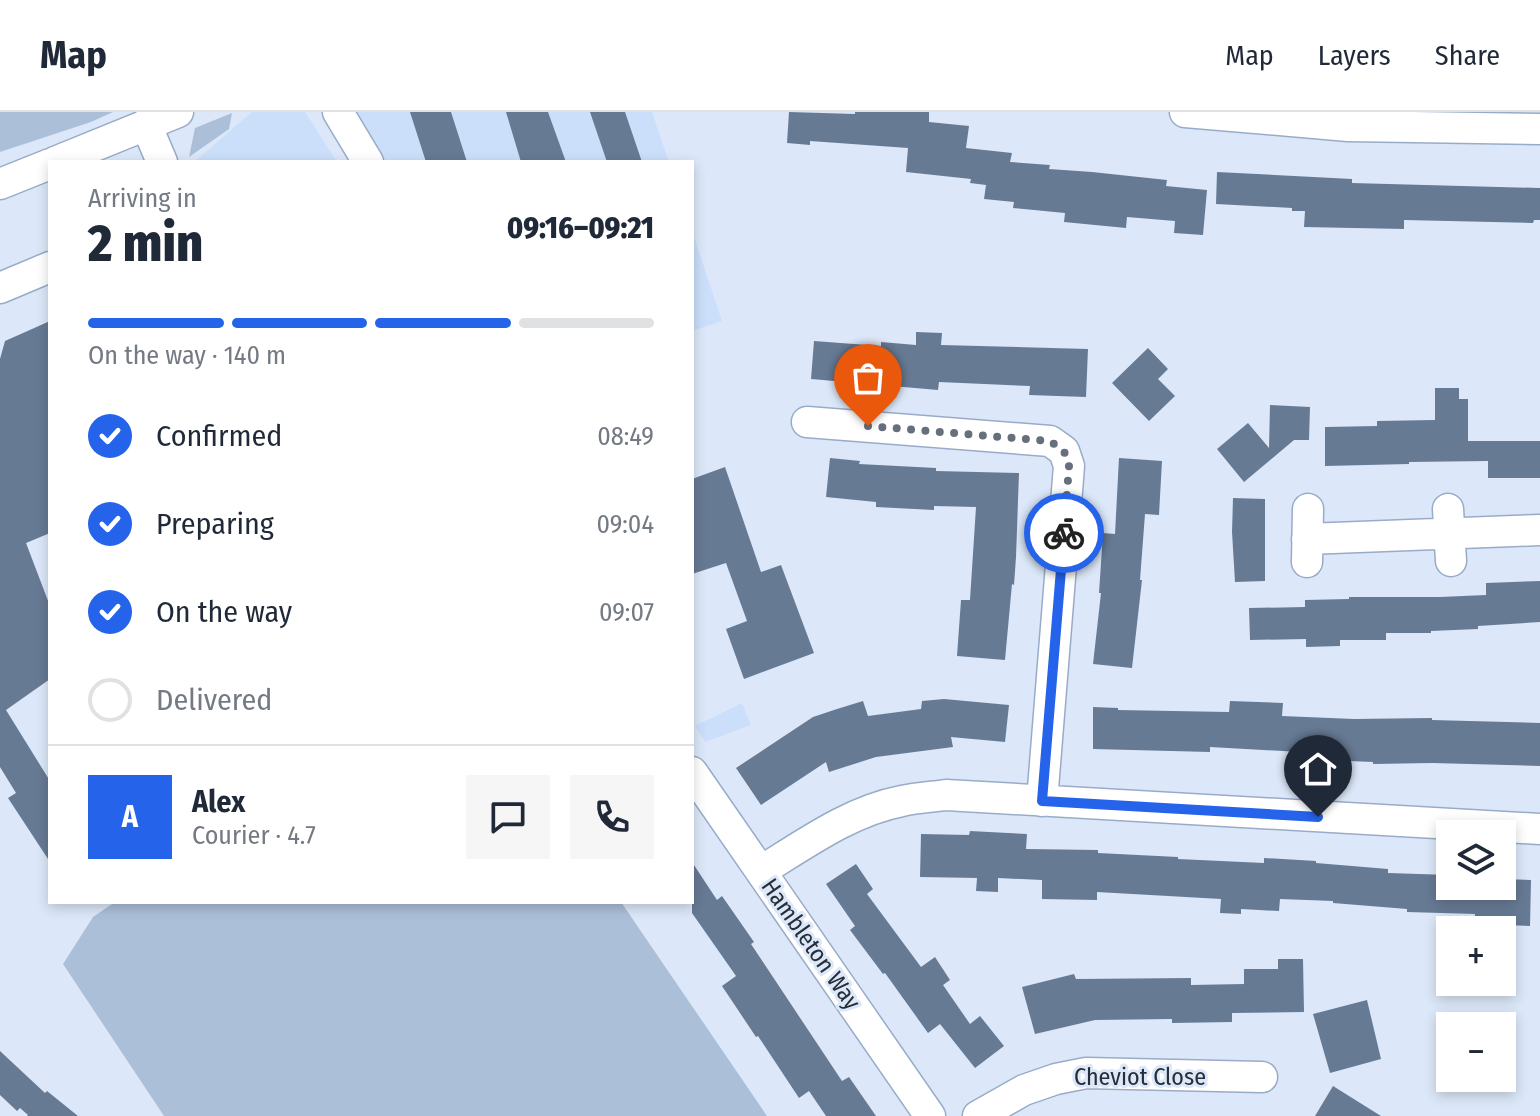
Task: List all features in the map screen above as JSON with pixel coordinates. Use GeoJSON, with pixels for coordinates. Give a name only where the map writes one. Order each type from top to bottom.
{"type":"FeatureCollection","features":[{"type":"Feature","properties":{"kind":"street"},"geometry":{"type":"LineString","coordinates":[[59,160],[178,112]]}},
{"type":"Feature","properties":{"kind":"street"},"geometry":{"type":"LineString","coordinates":[[338,112],[367,160]]}},
{"type":"Feature","properties":{"kind":"street"},"geometry":{"type":"LineString","coordinates":[[1185,112],[1348,126],[1507,120],[1540,129]]}},
{"type":"Feature","properties":{"kind":"street"},"geometry":{"type":"LineString","coordinates":[[146,124],[161,160]]}},
{"type":"Feature","properties":{"kind":"street"},"geometry":{"type":"LineString","coordinates":[[0,184],[48,165]]}},
{"type":"Feature","properties":{"kind":"street"},"geometry":{"type":"LineString","coordinates":[[0,288],[48,268]]}},
{"type":"Feature","properties":{"kind":"street"},"geometry":{"type":"LineString","coordinates":[[807,422],[1050,441],[1064,451],[1069,466],[1042,801]]}},
{"type":"Feature","properties":{"kind":"street"},"geometry":{"type":"LineString","coordinates":[[1307,537],[1540,530]]}},
{"type":"Feature","properties":{"kind":"street","name":"Hambleton Way"},"geometry":{"type":"LineString","coordinates":[[694,775],[930,1116]]}},
{"type":"Feature","properties":{"kind":"street"},"geometry":{"type":"LineString","coordinates":[[761,871],[825,831],[865,813],[901,801],[946,795],[1540,829]]}},
{"type":"Feature","properties":{"kind":"street","name":"Cheviot Close"},"geometry":{"type":"LineString","coordinates":[[978,1116],[1024,1090],[1086,1073],[1262,1077]]}},
{"type":"Feature","properties":{"kind":"shaded area"},"geometry":{"type":"Polygon","coordinates":[[[0,112],[113,112],[0,152],[0,112]]]}},
{"type":"Feature","properties":{"kind":"shaded area"},"geometry":{"type":"Polygon","coordinates":[[[252,112],[305,112],[336,160],[196,160],[252,112]]]}},
{"type":"Feature","properties":{"kind":"shaded area"},"geometry":{"type":"Polygon","coordinates":[[[352,112],[652,112],[668,160],[382,160],[352,112]]]}},
{"type":"Feature","properties":{"kind":"shaded area"},"geometry":{"type":"Polygon","coordinates":[[[232,113],[229,129],[189,157],[195,128],[232,113]]]}},
{"type":"Feature","properties":{"kind":"shaded area"},"geometry":{"type":"Polygon","coordinates":[[[694,237],[722,321],[694,330],[694,237]]]}},
{"type":"Feature","properties":{"kind":"shaded area"},"geometry":{"type":"Polygon","coordinates":[[[742,703],[751,725],[705,742],[695,726],[742,703]]]}},
{"type":"Feature","properties":{"kind":"shaded area"},"geometry":{"type":"Polygon","coordinates":[[[112,904],[622,904],[767,1116],[164,1116],[63,964],[93,917],[112,904]]]}},
{"type":"Feature","properties":{"kind":"building"},"geometry":{"type":"Polygon","coordinates":[[[410,112],[451,112],[466,160],[425,160],[410,112]]]}},
{"type":"Feature","properties":{"kind":"building"},"geometry":{"type":"Polygon","coordinates":[[[506,112],[548,112],[565,160],[520,160],[506,112]]]}},
{"type":"Feature","properties":{"kind":"building"},"geometry":{"type":"Polygon","coordinates":[[[590,112],[625,112],[641,160],[606,160],[590,112]]]}},
{"type":"Feature","properties":{"kind":"building"},"geometry":{"type":"Polygon","coordinates":[[[789,112],[929,112],[929,122],[969,126],[966,148],[1012,153],[1010,162],[1050,165],[1049,169],[1167,180],[1166,186],[1207,190],[1203,235],[1174,233],[1175,221],[1127,217],[1126,228],[1064,222],[1065,213],[1013,208],[1014,202],[984,199],[986,185],[970,183],[971,179],[906,172],[908,148],[810,141],[810,145],[787,143],[789,112]]]}},
{"type":"Feature","properties":{"kind":"building"},"geometry":{"type":"Polygon","coordinates":[[[1217,172],[1352,179],[1352,183],[1540,188],[1540,220],[1533,223],[1404,220],[1404,229],[1304,227],[1305,211],[1216,204],[1217,172]]]}},
{"type":"Feature","properties":{"kind":"building"},"geometry":{"type":"Polygon","coordinates":[[[48,322],[48,534],[26,543],[48,601],[48,680],[6,710],[48,778],[48,859],[8,798],[16,793],[0,767],[0,359],[5,341],[48,322]]]}},
{"type":"Feature","properties":{"kind":"building"},"geometry":{"type":"Polygon","coordinates":[[[916,332],[942,333],[941,345],[1088,349],[1086,397],[1029,395],[1030,386],[939,382],[938,390],[811,379],[814,341],[916,345],[916,332]]]}},
{"type":"Feature","properties":{"kind":"building"},"geometry":{"type":"Polygon","coordinates":[[[1148,348],[1168,369],[1158,379],[1175,396],[1149,421],[1112,383],[1148,348]]]}},
{"type":"Feature","properties":{"kind":"building"},"geometry":{"type":"Polygon","coordinates":[[[1435,388],[1459,388],[1459,399],[1468,399],[1468,441],[1540,441],[1540,478],[1488,478],[1488,461],[1325,466],[1325,427],[1377,426],[1377,421],[1435,420],[1435,388]]]}},
{"type":"Feature","properties":{"kind":"building"},"geometry":{"type":"Polygon","coordinates":[[[1270,405],[1310,407],[1309,440],[1294,440],[1244,482],[1217,449],[1248,423],[1269,448],[1270,405]]]}},
{"type":"Feature","properties":{"kind":"building"},"geometry":{"type":"Polygon","coordinates":[[[830,458],[860,461],[859,464],[936,468],[936,471],[1019,473],[1014,585],[1005,660],[957,656],[961,600],[970,600],[976,507],[934,506],[934,510],[876,507],[876,502],[826,497],[830,458]]]}},
{"type":"Feature","properties":{"kind":"building"},"geometry":{"type":"Polygon","coordinates":[[[1119,458],[1162,461],[1159,515],[1145,514],[1142,580],[1132,668],[1093,664],[1101,593],[1103,533],[1115,534],[1119,458]]]}},
{"type":"Feature","properties":{"kind":"building"},"geometry":{"type":"Polygon","coordinates":[[[725,467],[761,572],[781,565],[814,653],[744,679],[726,629],[747,621],[726,563],[694,573],[694,478],[725,467]]]}},
{"type":"Feature","properties":{"kind":"building"},"geometry":{"type":"Polygon","coordinates":[[[1233,498],[1265,499],[1265,581],[1235,582],[1233,498]]]}},
{"type":"Feature","properties":{"kind":"building"},"geometry":{"type":"Polygon","coordinates":[[[1540,581],[1540,622],[1431,633],[1386,633],[1386,640],[1340,640],[1340,646],[1306,647],[1306,639],[1250,640],[1249,608],[1305,607],[1305,600],[1349,597],[1486,595],[1486,583],[1540,581]]]}},
{"type":"Feature","properties":{"kind":"building"},"geometry":{"type":"Polygon","coordinates":[[[944,699],[1009,705],[1005,742],[951,737],[953,747],[876,757],[829,772],[826,762],[761,805],[736,768],[813,717],[837,709],[863,701],[868,716],[921,709],[922,701],[944,699]]]}},
{"type":"Feature","properties":{"kind":"building"},"geometry":{"type":"Polygon","coordinates":[[[1230,701],[1283,703],[1282,716],[1540,723],[1540,766],[1373,764],[1300,759],[1300,752],[1210,747],[1210,752],[1093,749],[1093,707],[1229,712],[1230,701]]]}},
{"type":"Feature","properties":{"kind":"building"},"geometry":{"type":"Polygon","coordinates":[[[970,831],[1027,834],[1026,849],[1098,850],[1098,853],[1264,863],[1264,858],[1316,861],[1388,869],[1388,873],[1436,875],[1436,900],[1516,900],[1516,879],[1531,880],[1530,926],[1516,926],[1516,916],[1407,912],[1407,909],[1333,901],[1280,899],[1279,911],[1241,909],[1241,914],[1220,913],[1221,899],[1097,892],[1097,900],[1042,899],[1042,880],[998,878],[998,892],[976,891],[977,878],[920,877],[921,834],[969,835],[970,831]]]}},
{"type":"Feature","properties":{"kind":"building"},"geometry":{"type":"Polygon","coordinates":[[[856,864],[873,889],[867,894],[921,967],[935,957],[950,980],[943,985],[970,1024],[980,1016],[1004,1046],[975,1068],[940,1024],[928,1033],[850,930],[855,926],[826,884],[856,864]]]}},
{"type":"Feature","properties":{"kind":"building"},"geometry":{"type":"Polygon","coordinates":[[[694,865],[717,900],[722,896],[754,942],[751,944],[842,1081],[849,1077],[876,1116],[826,1116],[809,1091],[799,1098],[722,986],[736,976],[692,913],[694,865]]]}},
{"type":"Feature","properties":{"kind":"building"},"geometry":{"type":"Polygon","coordinates":[[[1278,959],[1303,959],[1304,1012],[1232,1013],[1232,1022],[1095,1020],[1035,1034],[1022,987],[1074,974],[1076,979],[1191,978],[1191,985],[1244,984],[1244,969],[1278,969],[1278,959]]]}},
{"type":"Feature","properties":{"kind":"building"},"geometry":{"type":"Polygon","coordinates":[[[1367,1000],[1381,1059],[1330,1073],[1313,1014],[1367,1000]]]}},
{"type":"Feature","properties":{"kind":"building"},"geometry":{"type":"Polygon","coordinates":[[[0,1051],[45,1093],[47,1091],[78,1116],[27,1116],[20,1108],[17,1111],[0,1095],[0,1051]]]}},
{"type":"Feature","properties":{"kind":"building"},"geometry":{"type":"Polygon","coordinates":[[[1333,1086],[1381,1116],[1315,1116],[1333,1086]]]}},
{"type":"Feature","properties":{"kind":"way so far"},"geometry":{"type":"LineString","coordinates":[[868,426],[1050,441],[1064,451],[1069,466],[1064,533]]}},
{"type":"Feature","properties":{"kind":"route"},"geometry":{"type":"LineString","coordinates":[[1064,533],[1042,801],[1318,817]]}}]}
